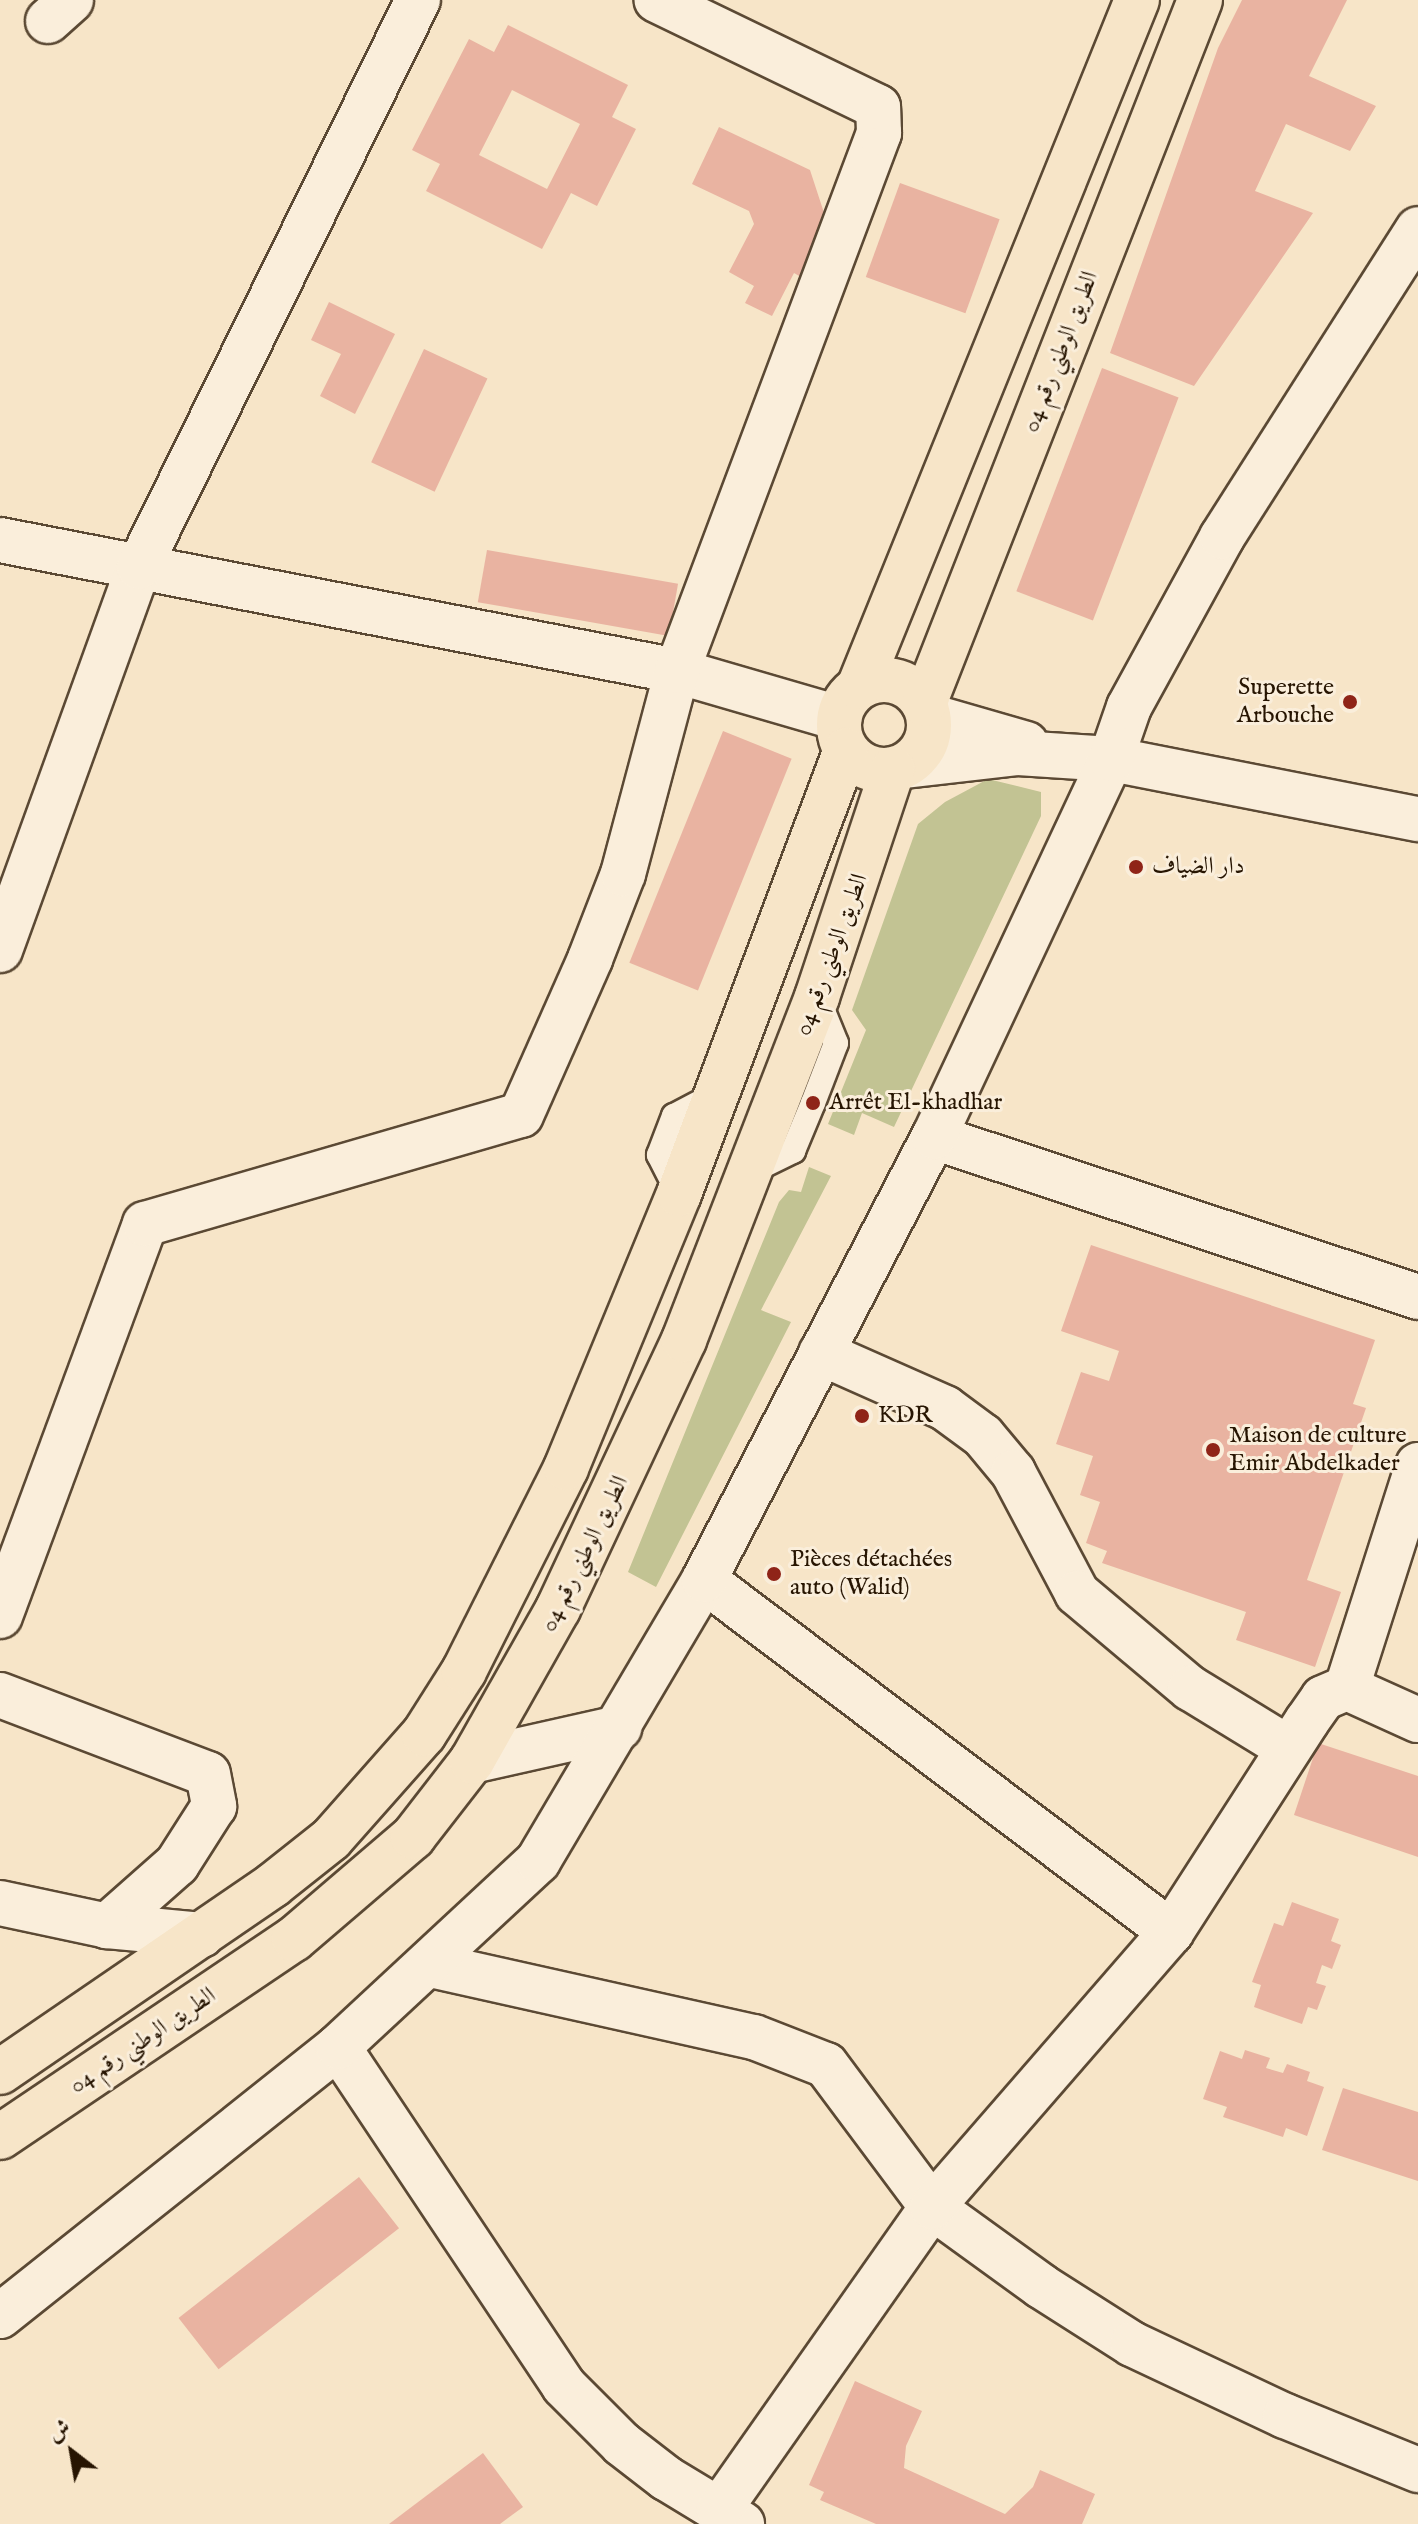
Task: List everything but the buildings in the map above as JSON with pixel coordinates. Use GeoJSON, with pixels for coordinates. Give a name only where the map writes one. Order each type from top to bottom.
{"type":"FeatureCollection","features":[{"type":"Feature","properties":{"kind":"highway"},"geometry":{"type":"LineString","coordinates":[[0,2072],[202,1935],[331,1839],[424,1734],[464,1671],[566,1468],[679,1194],[848,718],[1137,0]]}},
{"type":"Feature","properties":{"kind":"highway","name":"الطريق الوطني رقم 04"},"geometry":{"type":"LineString","coordinates":[[927,710],[1200,0]]}},
{"type":"Feature","properties":{"kind":"highway"},"geometry":{"type":"LineString","coordinates":[[877,680],[895,681],[927,710],[926,746],[899,768],[859,763],[848,718],[877,680]]}},
{"type":"Feature","properties":{"kind":"highway","name":"الطريق الوطني رقم 04"},"geometry":{"type":"LineString","coordinates":[[0,2137],[294,1939],[413,1837],[472,1761],[518,1688],[618,1490],[752,1171],[899,768]]}},
{"type":"Feature","properties":{"kind":"street"},"geometry":{"type":"LineString","coordinates":[[0,950],[139,567],[418,0]]}},
{"type":"Feature","properties":{"kind":"street"},"geometry":{"type":"LineString","coordinates":[[0,1616],[145,1224],[521,1115],[623,874],[677,671],[879,133],[878,107],[657,0]]}},
{"type":"Feature","properties":{"kind":"street"},"geometry":{"type":"LineString","coordinates":[[0,2316],[338,2047],[431,1965],[538,1861],[704,1580],[934,1137],[1111,759],[1129,707],[1222,537],[1418,229]]}},
{"type":"Feature","properties":{"kind":"street"},"geometry":{"type":"LineString","coordinates":[[0,540],[677,671],[848,718]]}},
{"type":"Feature","properties":{"kind":"street"},"geometry":{"type":"LineString","coordinates":[[927,710],[1051,753]]}},
{"type":"Feature","properties":{"kind":"street"},"geometry":{"type":"LineString","coordinates":[[899,768],[1051,753],[1111,759],[1418,819]]}},
{"type":"Feature","properties":{"kind":"street"},"geometry":{"type":"LineString","coordinates":[[934,1137],[1418,1297]]}},
{"type":"Feature","properties":{"kind":"street"},"geometry":{"type":"LineString","coordinates":[[821,1353],[945,1408],[983,1436],[1013,1472],[1077,1593],[1190,1688],[1288,1748]]}},
{"type":"Feature","properties":{"kind":"street"},"geometry":{"type":"LineString","coordinates":[[1347,1688],[1418,1465]]}},
{"type":"Feature","properties":{"kind":"street"},"geometry":{"type":"LineString","coordinates":[[704,1580],[1171,1932]]}},
{"type":"Feature","properties":{"kind":"street"},"geometry":{"type":"LineString","coordinates":[[338,2047],[564,2386],[622,2444],[730,2517],[932,2207],[1171,1932],[1323,1698],[1347,1688],[1418,1720]]}},
{"type":"Feature","properties":{"kind":"street"},"geometry":{"type":"LineString","coordinates":[[0,1695],[208,1774],[214,1806],[177,1864],[107,1926]]}},
{"type":"Feature","properties":{"kind":"street"},"geometry":{"type":"LineString","coordinates":[[472,1761],[619,1728]]}},
{"type":"Feature","properties":{"kind":"street"},"geometry":{"type":"LineString","coordinates":[[0,1903],[107,1926],[202,1935]]}},
{"type":"Feature","properties":{"kind":"street"},"geometry":{"type":"LineString","coordinates":[[431,1965],[754,2037],[826,2065],[932,2207],[1132,2344],[1285,2416],[1418,2470]]}},
{"type":"Feature","properties":{"kind":"green space"},"geometry":{"type":"Polygon","coordinates":[[[988,779],[1041,792],[1041,816],[894,1127],[862,1113],[854,1135],[828,1124],[866,1030],[852,1010],[918,824],[945,802],[988,779]]]}},
{"type":"Feature","properties":{"kind":"green space"},"geometry":{"type":"Polygon","coordinates":[[[809,1167],[831,1176],[761,1310],[791,1322],[656,1587],[628,1572],[779,1202],[789,1190],[801,1192],[809,1167]]]}},
{"type":"Feature","properties":{"kind":"place","name":"Superette Arbouche"},"geometry":{"type":"Point","coordinates":[1350,702]}},
{"type":"Feature","properties":{"kind":"place","name":"دار الضياف"},"geometry":{"type":"Point","coordinates":[1136,867]}},
{"type":"Feature","properties":{"kind":"place","name":"Arrêt El-khadhar"},"geometry":{"type":"Point","coordinates":[813,1103]}},
{"type":"Feature","properties":{"kind":"place","name":"KDR"},"geometry":{"type":"Point","coordinates":[862,1416]}},
{"type":"Feature","properties":{"kind":"place","name":"Maison de culture Emir Abdelkader"},"geometry":{"type":"Point","coordinates":[1213,1450]}},
{"type":"Feature","properties":{"kind":"place","name":"Pièces détachées auto (Walid)"},"geometry":{"type":"Point","coordinates":[774,1574]}}]}
